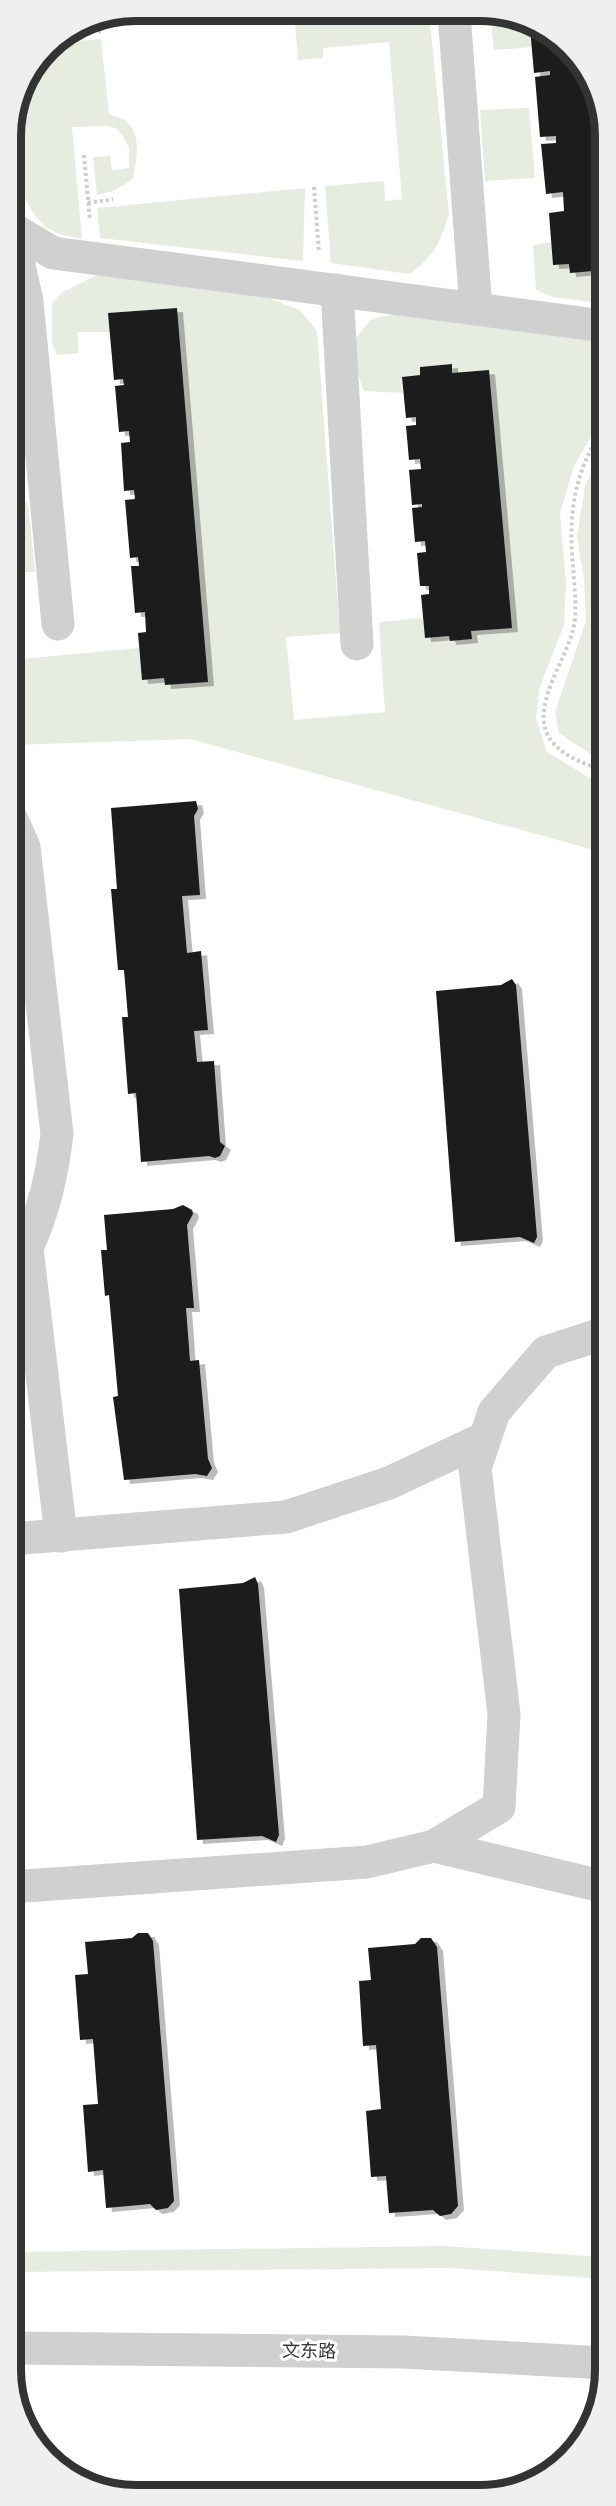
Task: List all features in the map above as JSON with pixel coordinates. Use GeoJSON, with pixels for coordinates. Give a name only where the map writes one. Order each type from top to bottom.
{"type":"FeatureCollection","features":[{"type":"Feature","properties":{"kind":"street"},"geometry":{"type":"LineString","coordinates":[[454,21],[476,309]]}},
{"type":"Feature","properties":{"kind":"street"},"geometry":{"type":"LineString","coordinates":[[21,235],[53,253],[595,325]]}},
{"type":"Feature","properties":{"kind":"street"},"geometry":{"type":"LineString","coordinates":[[21,274],[27,301],[58,624]]}},
{"type":"Feature","properties":{"kind":"street"},"geometry":{"type":"LineString","coordinates":[[329,289],[357,644]]}},
{"type":"Feature","properties":{"kind":"street"},"geometry":{"type":"LineString","coordinates":[[21,840],[24,847],[57,1134],[52,1179],[40,1218],[27,1248],[61,1536]]}},
{"type":"Feature","properties":{"kind":"street"},"geometry":{"type":"LineString","coordinates":[[21,1886],[367,1862],[434,1846],[499,1807],[504,1714],[475,1468],[494,1412],[546,1352],[595,1336]]}},
{"type":"Feature","properties":{"kind":"street"},"geometry":{"type":"LineString","coordinates":[[21,1538],[286,1517],[388,1483],[485,1437]]}},
{"type":"Feature","properties":{"kind":"street"},"geometry":{"type":"LineString","coordinates":[[434,1846],[595,1885]]}},
{"type":"Feature","properties":{"kind":"street","name":"文东路"},"geometry":{"type":"LineString","coordinates":[[21,2348],[402,2352],[595,2362]]}},
{"type":"Feature","properties":{"kind":"path"},"geometry":{"type":"LineString","coordinates":[[88,32],[101,31]]}},
{"type":"Feature","properties":{"kind":"path"},"geometry":{"type":"LineString","coordinates":[[84,155],[93,258]]}},
{"type":"Feature","properties":{"kind":"path"},"geometry":{"type":"LineString","coordinates":[[314,187],[329,289]]}},
{"type":"Feature","properties":{"kind":"path"},"geometry":{"type":"LineString","coordinates":[[88,203],[114,200]]}},
{"type":"Feature","properties":{"kind":"path"},"geometry":{"type":"LineString","coordinates":[[595,441],[572,500],[570,534],[575,590],[574,630],[545,706],[546,731],[559,748],[584,765],[595,768]]}},
{"type":"Feature","properties":{"kind":"shaded area"},"geometry":{"type":"Polygon","coordinates":[[[295,21],[430,21],[449,214],[435,248],[424,262],[409,274],[331,263],[325,186],[384,181],[385,201],[402,199],[389,42],[323,48],[323,58],[298,60],[295,21]]]}},
{"type":"Feature","properties":{"kind":"shaded area"},"geometry":{"type":"Polygon","coordinates":[[[491,22],[503,23],[531,33],[532,47],[494,50],[491,22]]]}},
{"type":"Feature","properties":{"kind":"shaded area"},"geometry":{"type":"Polygon","coordinates":[[[101,39],[109,114],[121,118],[132,128],[137,150],[132,180],[113,191],[97,195],[93,157],[110,156],[112,170],[129,168],[129,147],[118,129],[108,126],[72,127],[82,239],[55,232],[40,221],[28,205],[21,188],[21,128],[27,99],[40,72],[60,49],[71,42],[101,39]]]}},
{"type":"Feature","properties":{"kind":"shaded area"},"geometry":{"type":"Polygon","coordinates":[[[529,108],[535,178],[485,181],[480,110],[529,108]]]}},
{"type":"Feature","properties":{"kind":"shaded area"},"geometry":{"type":"Polygon","coordinates":[[[305,188],[303,261],[100,238],[97,208],[305,188]]]}},
{"type":"Feature","properties":{"kind":"shaded area"},"geometry":{"type":"Polygon","coordinates":[[[551,242],[553,265],[569,264],[571,272],[595,271],[595,303],[553,297],[536,290],[533,245],[551,242]]]}},
{"type":"Feature","properties":{"kind":"shaded area"},"geometry":{"type":"Polygon","coordinates":[[[97,275],[262,295],[301,311],[317,331],[340,633],[286,637],[294,720],[385,712],[379,622],[423,618],[425,638],[449,636],[450,641],[472,639],[471,631],[512,628],[489,370],[452,373],[451,364],[420,367],[420,375],[402,377],[403,393],[364,391],[352,358],[356,338],[370,320],[393,314],[539,331],[595,341],[595,430],[574,466],[560,513],[566,584],[564,625],[539,689],[536,718],[547,752],[588,777],[595,778],[595,850],[190,739],[21,745],[21,659],[139,648],[142,680],[164,678],[165,685],[208,682],[177,308],[109,313],[110,332],[77,332],[79,353],[57,355],[52,342],[52,304],[61,293],[97,275]]]}},
{"type":"Feature","properties":{"kind":"shaded area"},"geometry":{"type":"Polygon","coordinates":[[[595,465],[595,755],[559,733],[555,712],[586,621],[584,579],[577,537],[585,486],[595,465]]]}},
{"type":"Feature","properties":{"kind":"shaded area"},"geometry":{"type":"Polygon","coordinates":[[[28,502],[35,572],[21,572],[21,503],[28,502]]]}},
{"type":"Feature","properties":{"kind":"shaded area"},"geometry":{"type":"Polygon","coordinates":[[[21,1063],[25,1112],[21,1135],[21,1063]]]}},
{"type":"Feature","properties":{"kind":"shaded area"},"geometry":{"type":"Polygon","coordinates":[[[443,2246],[595,2256],[595,2278],[449,2268],[21,2272],[21,2252],[443,2246]]]}},
{"type":"Feature","properties":{"kind":"building"},"geometry":{"type":"Polygon","coordinates":[[[530,33],[556,49],[567,60],[580,78],[591,106],[595,136],[595,271],[570,273],[569,264],[553,265],[549,213],[564,211],[563,192],[546,194],[541,144],[556,143],[556,136],[540,137],[535,77],[550,75],[550,71],[534,73],[530,33]]]}},
{"type":"Feature","properties":{"kind":"building"},"geometry":{"type":"Polygon","coordinates":[[[177,308],[208,682],[165,685],[164,678],[142,680],[138,633],[146,632],[145,612],[135,613],[131,566],[139,566],[138,557],[130,558],[125,500],[135,499],[134,490],[124,491],[121,443],[130,442],[129,431],[119,432],[115,386],[124,385],[123,379],[114,380],[108,313],[177,308]]]}},
{"type":"Feature","properties":{"kind":"building"},"geometry":{"type":"Polygon","coordinates":[[[452,364],[452,373],[489,370],[512,628],[471,631],[472,639],[450,641],[449,636],[425,638],[421,595],[429,594],[429,586],[420,586],[417,553],[426,552],[425,541],[415,542],[412,508],[422,507],[422,504],[412,505],[409,470],[421,469],[420,459],[409,460],[406,426],[416,425],[416,417],[406,418],[402,377],[420,375],[420,367],[452,364]]]}},
{"type":"Feature","properties":{"kind":"building"},"geometry":{"type":"Polygon","coordinates":[[[196,801],[198,809],[194,816],[200,895],[182,896],[187,953],[201,951],[208,1030],[194,1031],[197,1062],[214,1061],[220,1142],[225,1146],[220,1156],[215,1158],[209,1156],[141,1162],[136,1093],[128,1094],[122,1017],[128,1017],[124,970],[118,970],[111,889],[117,889],[111,808],[196,801]]]}},
{"type":"Feature","properties":{"kind":"building"},"geometry":{"type":"Polygon","coordinates":[[[512,979],[516,985],[537,1237],[534,1243],[520,1237],[455,1242],[436,991],[501,985],[512,979]]]}},
{"type":"Feature","properties":{"kind":"building"},"geometry":{"type":"Polygon","coordinates":[[[183,1205],[192,1210],[193,1214],[187,1225],[194,1308],[186,1308],[190,1361],[199,1360],[208,1459],[212,1468],[207,1476],[195,1474],[124,1480],[113,1397],[118,1396],[109,1295],[105,1296],[101,1250],[107,1250],[104,1215],[173,1209],[183,1205]]]}},
{"type":"Feature","properties":{"kind":"building"},"geometry":{"type":"Polygon","coordinates":[[[255,1577],[258,1584],[279,1835],[276,1842],[262,1836],[197,1840],[179,1589],[243,1583],[255,1577]]]}},
{"type":"Feature","properties":{"kind":"building"},"geometry":{"type":"Polygon","coordinates":[[[138,1933],[148,1933],[153,1941],[174,2201],[168,2208],[156,2210],[150,2204],[106,2208],[103,2170],[88,2172],[83,2105],[98,2104],[93,2039],[80,2040],[75,1975],[88,1974],[85,1942],[132,1938],[138,1933]]]}},
{"type":"Feature","properties":{"kind":"building"},"geometry":{"type":"Polygon","coordinates":[[[421,1938],[431,1938],[437,1947],[458,2206],[451,2214],[440,2216],[433,2210],[389,2213],[386,2176],[371,2177],[366,2111],[381,2109],[376,2045],[363,2046],[359,1981],[371,1980],[368,1948],[415,1944],[421,1938]]]}}]}
